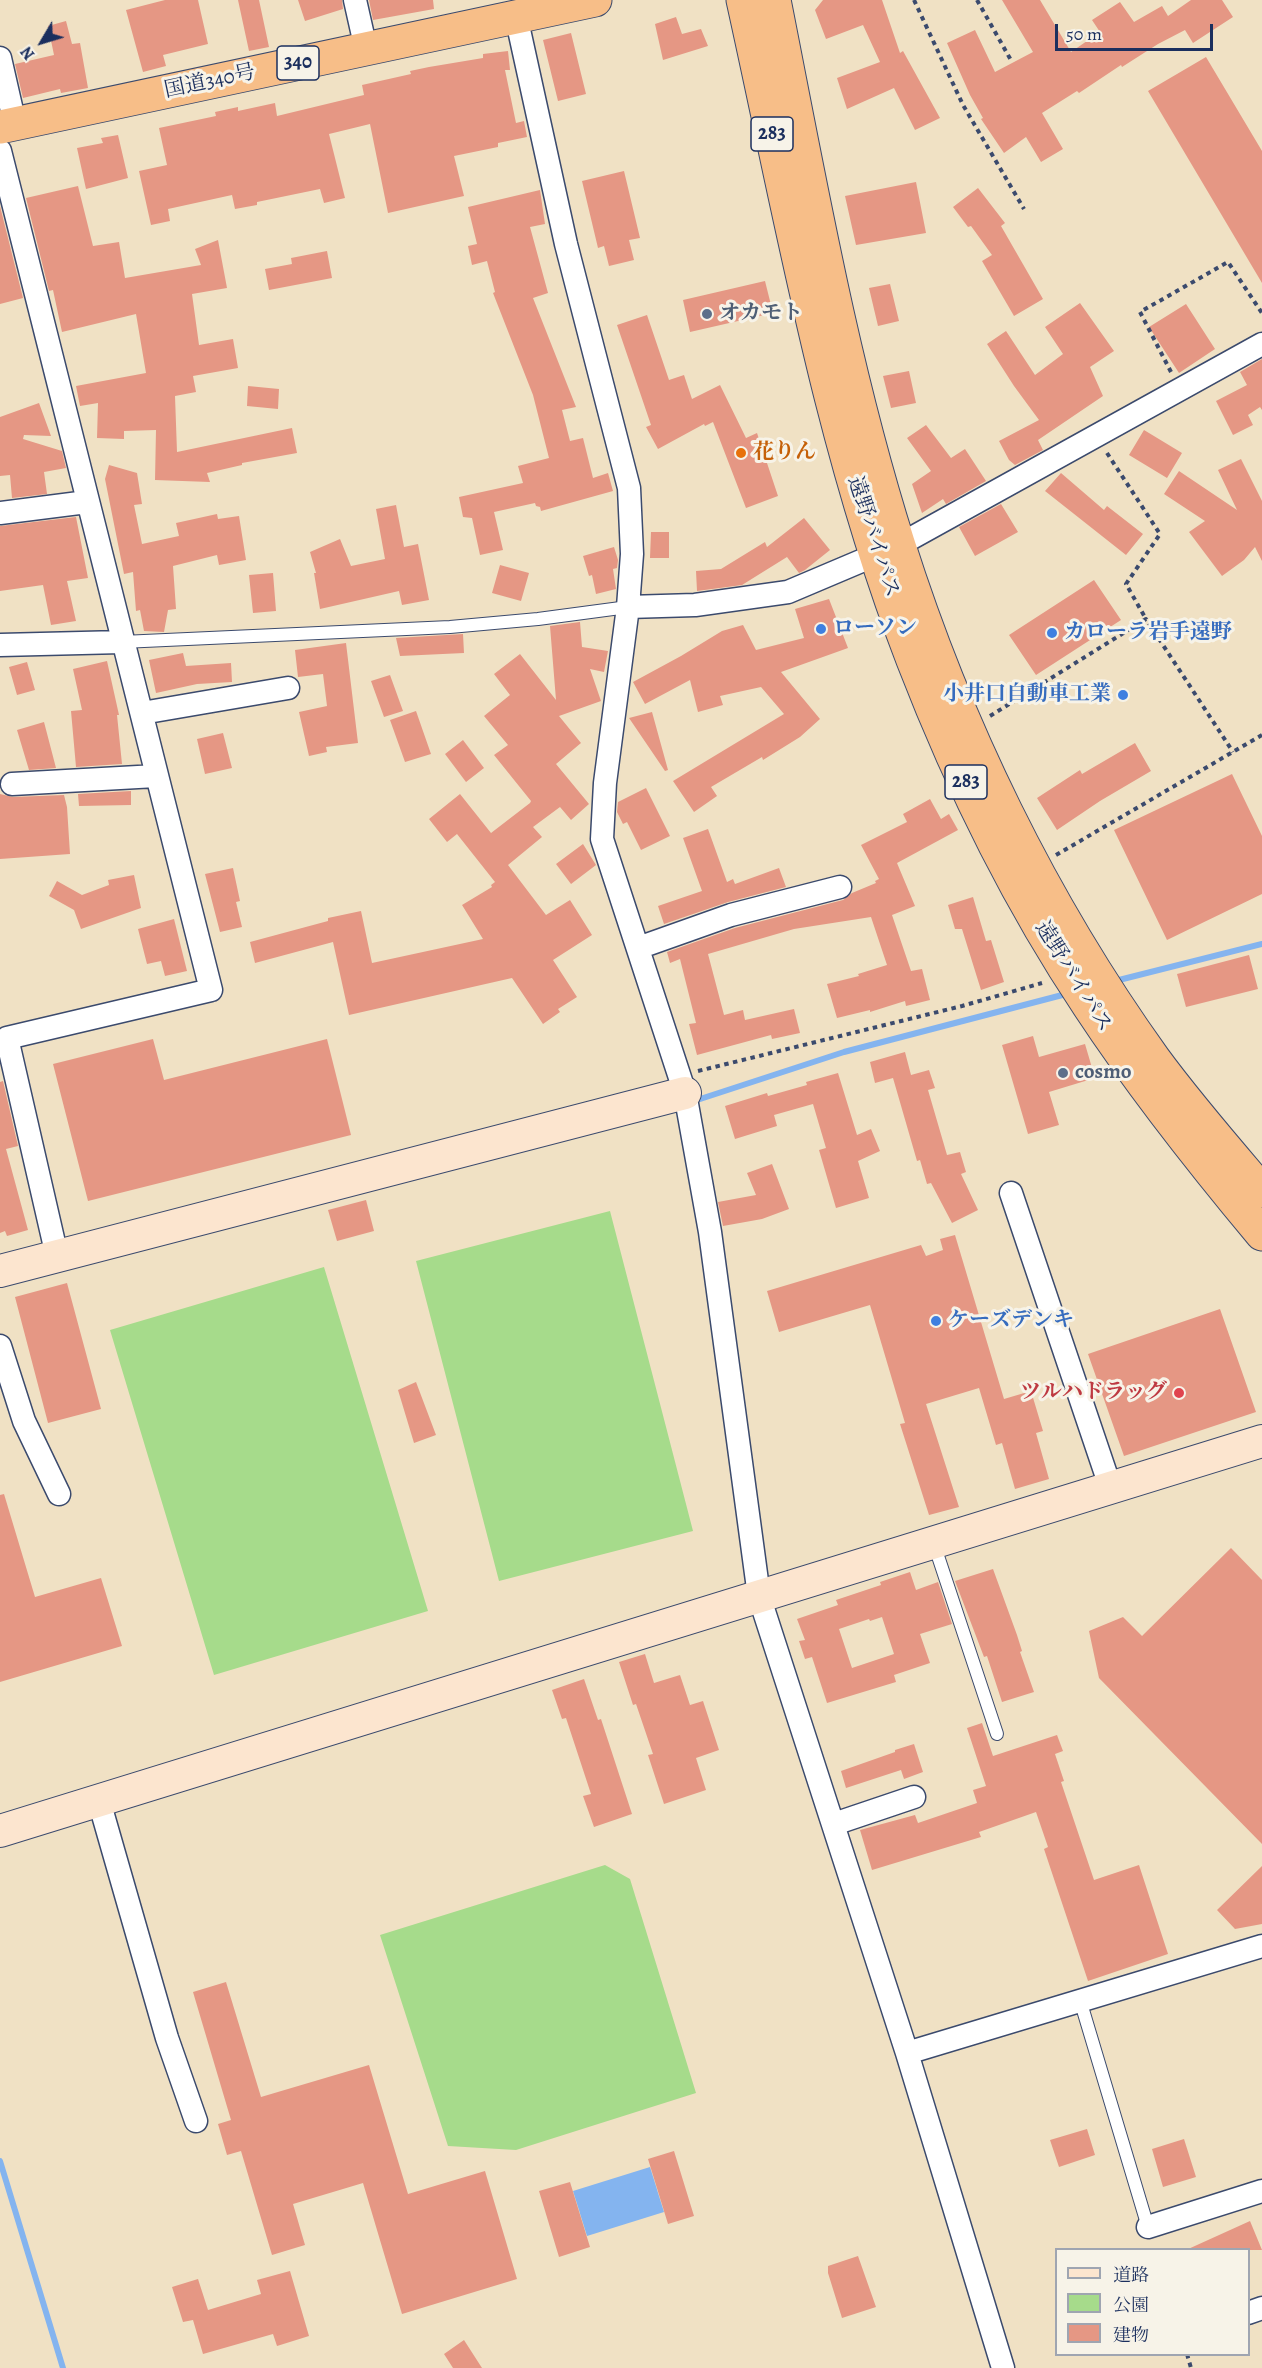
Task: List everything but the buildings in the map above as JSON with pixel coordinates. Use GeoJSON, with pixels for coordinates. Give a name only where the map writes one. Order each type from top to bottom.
{"type":"FeatureCollection","features":[{"type":"Feature","properties":{"kind":"highway","name":"国道340号"},"geometry":{"type":"LineString","coordinates":[[5,134],[366,49],[595,0]]}},
{"type":"Feature","properties":{"kind":"highway","name":"遠野バイパス"},"geometry":{"type":"LineString","coordinates":[[743,0],[828,383],[859,497],[888,549],[935,648],[1004,807],[1034,868],[1095,970],[1155,1059],[1262,1191]]}},
{"type":"Feature","properties":{"kind":"highway","name":"遠野バイパス"},"geometry":{"type":"LineString","coordinates":[[774,0],[831,288],[870,445],[888,549],[913,658],[956,761],[1001,855],[1070,976],[1140,1080],[1214,1177],[1262,1234]]}},
{"type":"Feature","properties":{"kind":"street"},"geometry":{"type":"LineString","coordinates":[[355,0],[366,49]]}},
{"type":"Feature","properties":{"kind":"street"},"geometry":{"type":"LineString","coordinates":[[516,16],[566,244],[629,488],[632,554],[628,607],[604,783],[602,839],[682,1084],[711,1232],[759,1596],[907,2053],[1003,2368]]}},
{"type":"Feature","properties":{"kind":"street"},"geometry":{"type":"LineString","coordinates":[[0,58],[5,134],[87,502],[211,990],[7,1038],[57,1256]]}},
{"type":"Feature","properties":{"kind":"street"},"geometry":{"type":"LineString","coordinates":[[628,607],[695,605],[788,592],[888,549],[1262,344]]}},
{"type":"Feature","properties":{"kind":"street"},"geometry":{"type":"LineString","coordinates":[[0,513],[87,502]]}},
{"type":"Feature","properties":{"kind":"street"},"geometry":{"type":"LineString","coordinates":[[0,645],[122,642]]}},
{"type":"Feature","properties":{"kind":"street"},"geometry":{"type":"LineString","coordinates":[[142,713],[288,688]]}},
{"type":"Feature","properties":{"kind":"street"},"geometry":{"type":"LineString","coordinates":[[12,784],[156,776]]}},
{"type":"Feature","properties":{"kind":"street"},"geometry":{"type":"LineString","coordinates":[[638,948],[731,915],[840,887]]}},
{"type":"Feature","properties":{"kind":"street"},"geometry":{"type":"LineString","coordinates":[[0,1271],[682,1084]]}},
{"type":"Feature","properties":{"kind":"street"},"geometry":{"type":"LineString","coordinates":[[1011,1192],[1111,1489]]}},
{"type":"Feature","properties":{"kind":"street"},"geometry":{"type":"LineString","coordinates":[[0,1346],[24,1421],[59,1494]]}},
{"type":"Feature","properties":{"kind":"street"},"geometry":{"type":"LineString","coordinates":[[0,1831],[1262,1441]]}},
{"type":"Feature","properties":{"kind":"street"},"geometry":{"type":"LineString","coordinates":[[834,1824],[914,1797]]}},
{"type":"Feature","properties":{"kind":"street"},"geometry":{"type":"LineString","coordinates":[[99,1801],[167,2038],[196,2121]]}},
{"type":"Feature","properties":{"kind":"street"},"geometry":{"type":"LineString","coordinates":[[907,2053],[1262,1946]]}},
{"type":"Feature","properties":{"kind":"street"},"geometry":{"type":"LineString","coordinates":[[1148,2227],[1262,2192]]}},
{"type":"Feature","properties":{"kind":"lane"},"geometry":{"type":"LineString","coordinates":[[122,642],[450,627],[538,619],[628,607]]}},
{"type":"Feature","properties":{"kind":"lane"},"geometry":{"type":"LineString","coordinates":[[934,1542],[997,1734]]}},
{"type":"Feature","properties":{"kind":"lane"},"geometry":{"type":"LineString","coordinates":[[1080,2000],[1148,2227]]}},
{"type":"Feature","properties":{"kind":"path"},"geometry":{"type":"LineString","coordinates":[[914,0],[963,105],[1023,208]]}},
{"type":"Feature","properties":{"kind":"path"},"geometry":{"type":"LineString","coordinates":[[976,0],[1012,62]]}},
{"type":"Feature","properties":{"kind":"path"},"geometry":{"type":"LineString","coordinates":[[1180,389],[1140,312],[1228,262],[1262,313]]}},
{"type":"Feature","properties":{"kind":"path"},"geometry":{"type":"LineString","coordinates":[[1096,435],[1160,534],[1126,584],[1146,619],[1233,752]]}},
{"type":"Feature","properties":{"kind":"path"},"geometry":{"type":"LineString","coordinates":[[969,729],[1146,619]]}},
{"type":"Feature","properties":{"kind":"path"},"geometry":{"type":"LineString","coordinates":[[1034,868],[1262,735]]}},
{"type":"Feature","properties":{"kind":"path"},"geometry":{"type":"LineString","coordinates":[[682,1084],[1070,976]]}},
{"type":"Feature","properties":{"kind":"green space"},"geometry":{"type":"Polygon","coordinates":[[[610,1211],[693,1531],[499,1581],[416,1261],[610,1211]]]}},
{"type":"Feature","properties":{"kind":"green space"},"geometry":{"type":"Polygon","coordinates":[[[324,1267],[428,1611],[214,1675],[110,1330],[324,1267]]]}},
{"type":"Feature","properties":{"kind":"green space"},"geometry":{"type":"Polygon","coordinates":[[[605,1865],[630,1879],[696,2093],[516,2150],[448,2146],[380,1935],[605,1865]]]}},
{"type":"Feature","properties":{"kind":"water"},"geometry":{"type":"Polygon","coordinates":[[[650,2167],[664,2212],[587,2236],[573,2191],[650,2167]]]}},
{"type":"Feature","properties":{"kind":"waterway"},"geometry":{"type":"LineString","coordinates":[[1115,981],[1262,944]]}},
{"type":"Feature","properties":{"kind":"waterway"},"geometry":{"type":"LineString","coordinates":[[691,1102],[844,1052],[1070,993]]}},
{"type":"Feature","properties":{"kind":"waterway"},"geometry":{"type":"LineString","coordinates":[[0,2161],[63,2368]]}},
{"type":"Feature","properties":{"kind":"place","name":"オカモト"},"geometry":{"type":"Point","coordinates":[707,314]}},
{"type":"Feature","properties":{"kind":"place","name":"花りん"},"geometry":{"type":"Point","coordinates":[741,453]}},
{"type":"Feature","properties":{"kind":"place","name":"ローソン"},"geometry":{"type":"Point","coordinates":[821,629]}},
{"type":"Feature","properties":{"kind":"place","name":"カローラ岩手遠野"},"geometry":{"type":"Point","coordinates":[1052,633]}},
{"type":"Feature","properties":{"kind":"place","name":"小井口自動車工業"},"geometry":{"type":"Point","coordinates":[1123,695]}},
{"type":"Feature","properties":{"kind":"place","name":"cosmo"},"geometry":{"type":"Point","coordinates":[1063,1073]}},
{"type":"Feature","properties":{"kind":"place","name":"ケーズデンキ"},"geometry":{"type":"Point","coordinates":[936,1321]}},
{"type":"Feature","properties":{"kind":"place","name":"ツルハドラッグ"},"geometry":{"type":"Point","coordinates":[1179,1393]}}]}
